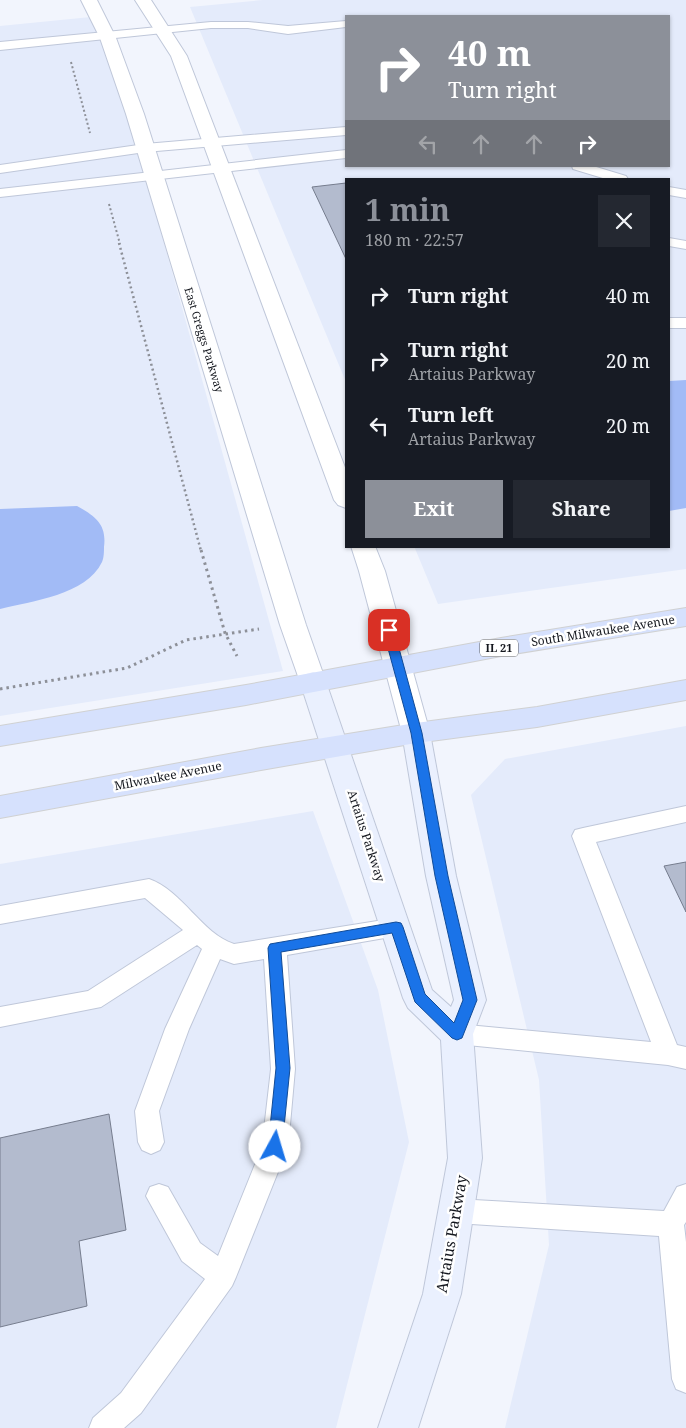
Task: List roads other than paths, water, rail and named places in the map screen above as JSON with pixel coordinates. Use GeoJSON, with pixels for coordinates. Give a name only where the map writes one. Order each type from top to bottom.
{"type":"FeatureCollection","features":[{"type":"Feature","properties":{"kind":"main road","name":"South Milwaukee Avenue"},"geometry":{"type":"LineString","coordinates":[[313,682],[501,647],[686,617]]}},
{"type":"Feature","properties":{"kind":"main road","name":"IL 21"},"geometry":{"type":"LineString","coordinates":[[0,736],[246,696],[313,682]]}},
{"type":"Feature","properties":{"kind":"main road"},"geometry":{"type":"LineString","coordinates":[[336,748],[416,733],[537,717],[686,690]]}},
{"type":"Feature","properties":{"kind":"main road","name":"Milwaukee Avenue"},"geometry":{"type":"LineString","coordinates":[[0,807],[261,759],[336,748]]}},
{"type":"Feature","properties":{"kind":"street","name":"East Greggs Parkway"},"geometry":{"type":"LineString","coordinates":[[89,0],[106,35],[145,148],[293,625],[313,682]]}},
{"type":"Feature","properties":{"kind":"street"},"geometry":{"type":"LineString","coordinates":[[143,0],[179,56],[345,497]]}},
{"type":"Feature","properties":{"kind":"street"},"geometry":{"type":"LineString","coordinates":[[364,548],[399,666],[416,733]]}},
{"type":"Feature","properties":{"kind":"street","name":"Artaius Parkway"},"geometry":{"type":"LineString","coordinates":[[313,682],[419,998],[457,1034]]}},
{"type":"Feature","properties":{"kind":"street","name":"Artaius Parkway"},"geometry":{"type":"LineString","coordinates":[[398,1428],[442,1294],[465,1158],[457,1034],[470,1000],[441,876],[416,733]]}},
{"type":"Feature","properties":{"kind":"lane"},"geometry":{"type":"LineString","coordinates":[[0,46],[211,25],[248,25],[288,30],[345,24]]}},
{"type":"Feature","properties":{"kind":"lane"},"geometry":{"type":"LineString","coordinates":[[0,169],[145,148],[345,131]]}},
{"type":"Feature","properties":{"kind":"lane"},"geometry":{"type":"LineString","coordinates":[[0,193],[345,154]]}},
{"type":"Feature","properties":{"kind":"lane"},"geometry":{"type":"LineString","coordinates":[[581,167],[618,178]]}},
{"type":"Feature","properties":{"kind":"lane"},"geometry":{"type":"LineString","coordinates":[[670,191],[686,194]]}},
{"type":"Feature","properties":{"kind":"lane"},"geometry":{"type":"LineString","coordinates":[[670,242],[686,245]]}},
{"type":"Feature","properties":{"kind":"lane"},"geometry":{"type":"LineString","coordinates":[[670,323],[686,322]]}},
{"type":"Feature","properties":{"kind":"lane"},"geometry":{"type":"LineString","coordinates":[[457,1034],[677,1056],[583,836],[686,814]]}},
{"type":"Feature","properties":{"kind":"lane"},"geometry":{"type":"LineString","coordinates":[[0,915],[149,888],[207,939],[234,954],[396,927]]}},
{"type":"Feature","properties":{"kind":"lane"},"geometry":{"type":"LineString","coordinates":[[0,1017],[93,1000],[207,939]]}},
{"type":"Feature","properties":{"kind":"lane"},"geometry":{"type":"LineString","coordinates":[[151,1142],[147,1111],[207,939]]}},
{"type":"Feature","properties":{"kind":"lane"},"geometry":{"type":"LineString","coordinates":[[103,1428],[131,1403],[223,1277],[275,1147],[283,1068],[275,948]]}},
{"type":"Feature","properties":{"kind":"lane"},"geometry":{"type":"LineString","coordinates":[[159,1196],[191,1252],[223,1277]]}},
{"type":"Feature","properties":{"kind":"lane"},"geometry":{"type":"LineString","coordinates":[[686,1196],[671,1224],[681,1271],[686,1379]]}},
{"type":"Feature","properties":{"kind":"lane"},"geometry":{"type":"LineString","coordinates":[[456,1211],[671,1224]]}},
{"type":"Feature","properties":{"kind":"water"},"geometry":{"type":"Polygon","coordinates":[[[686,380],[686,508],[670,511],[670,381],[686,380]]]}},
{"type":"Feature","properties":{"kind":"water"},"geometry":{"type":"Polygon","coordinates":[[[77,506],[94,517],[104,532],[103,559],[94,573],[84,582],[57,595],[0,609],[0,509],[77,506]]]}}]}
